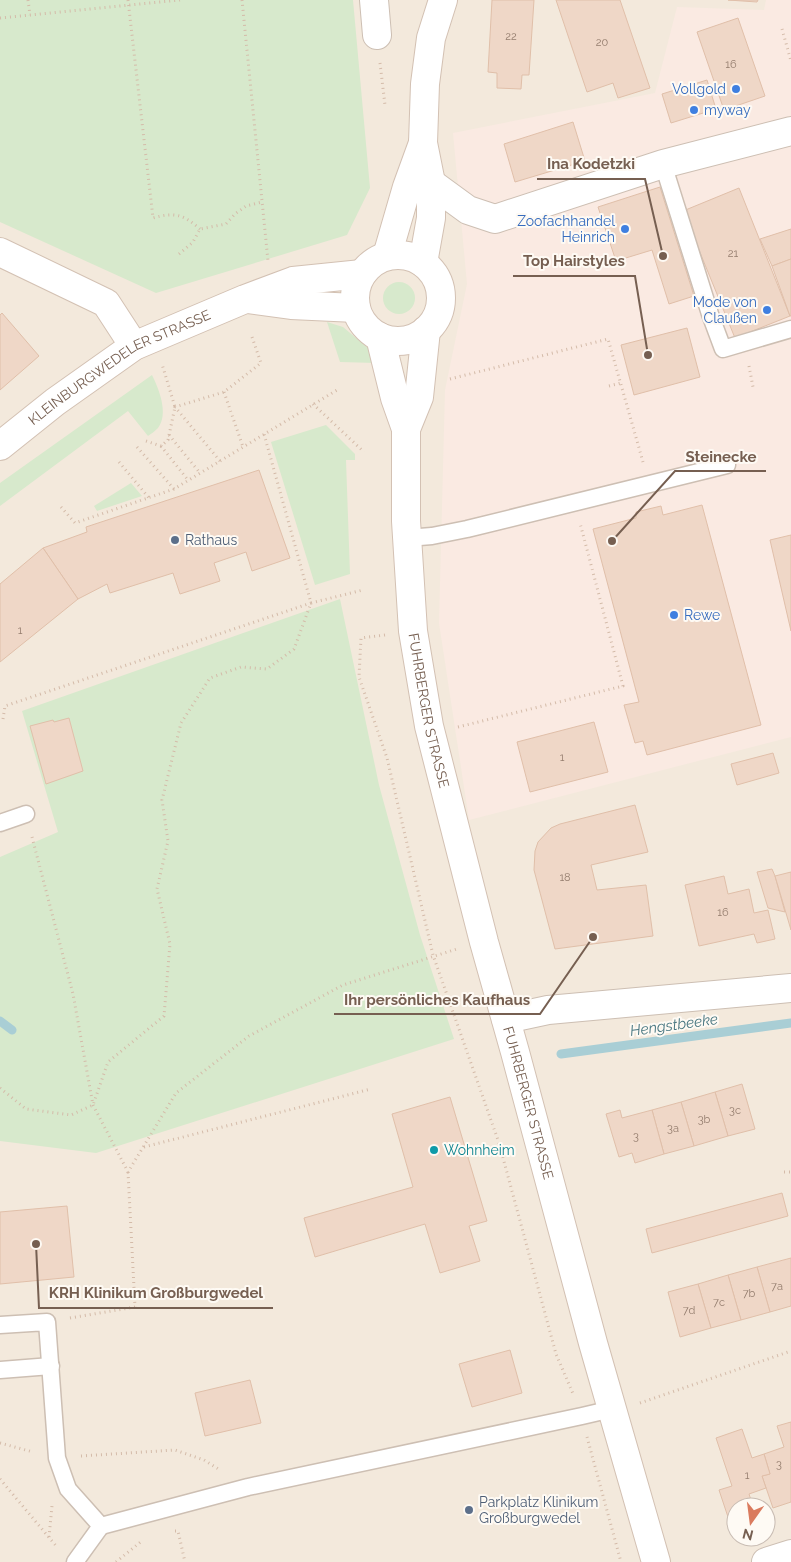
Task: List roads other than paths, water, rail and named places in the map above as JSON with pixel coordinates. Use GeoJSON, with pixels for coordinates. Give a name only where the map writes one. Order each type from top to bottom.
{"type":"FeatureCollection","features":[{"type":"Feature","properties":{"kind":"main road"},"geometry":{"type":"LineString","coordinates":[[374,0],[377,35]]}},
{"type":"Feature","properties":{"kind":"main road"},"geometry":{"type":"LineString","coordinates":[[423,263],[431,218],[432,183],[423,143],[426,84],[432,38],[443,0]]}},
{"type":"Feature","properties":{"kind":"main road"},"geometry":{"type":"LineString","coordinates":[[432,183],[468,210],[495,218],[663,164],[791,131]]}},
{"type":"Feature","properties":{"kind":"main road"},"geometry":{"type":"LineString","coordinates":[[387,256],[407,187],[423,143]]}},
{"type":"Feature","properties":{"kind":"main road"},"geometry":{"type":"LineString","coordinates":[[0,252],[106,303],[134,346]]}},
{"type":"Feature","properties":{"kind":"main road"},"geometry":{"type":"LineString","coordinates":[[400,254],[412,257],[423,263],[432,272],[438,283],[441,296],[437,315],[426,330],[416,337],[392,340],[380,337],[369,330],[361,320],[356,308],[357,284],[362,274],[369,266],[387,256],[400,254]]}},
{"type":"Feature","properties":{"kind":"main road","name":"KLEINBURGWEDELER STRASSE"},"geometry":{"type":"LineString","coordinates":[[0,446],[55,402],[134,346],[293,281],[362,274]]}},
{"type":"Feature","properties":{"kind":"main road"},"geometry":{"type":"LineString","coordinates":[[246,299],[291,306],[356,308]]}},
{"type":"Feature","properties":{"kind":"main road","name":"FUHRBERGER STRASSE"},"geometry":{"type":"LineString","coordinates":[[406,429],[419,397],[426,330]]}},
{"type":"Feature","properties":{"kind":"main road","name":"FUHRBERGER STRASSE"},"geometry":{"type":"LineString","coordinates":[[380,337],[395,398],[406,429],[406,521],[413,631],[429,726],[484,942],[506,1019],[624,1406],[656,1562]]}},
{"type":"Feature","properties":{"kind":"main road"},"geometry":{"type":"LineString","coordinates":[[506,1019],[548,1010],[791,988]]}},
{"type":"Feature","properties":{"kind":"main road"},"geometry":{"type":"LineString","coordinates":[[766,1562],[791,1554]]}},
{"type":"Feature","properties":{"kind":"lane"},"geometry":{"type":"LineString","coordinates":[[663,164],[710,314],[723,349],[791,330]]}},
{"type":"Feature","properties":{"kind":"lane"},"geometry":{"type":"LineString","coordinates":[[407,538],[432,536],[467,529],[727,465]]}},
{"type":"Feature","properties":{"kind":"lane"},"geometry":{"type":"LineString","coordinates":[[0,824],[26,814]]}},
{"type":"Feature","properties":{"kind":"lane"},"geometry":{"type":"LineString","coordinates":[[0,1325],[47,1322],[57,1458],[68,1489],[101,1526]]}},
{"type":"Feature","properties":{"kind":"lane"},"geometry":{"type":"LineString","coordinates":[[0,1370],[51,1366]]}},
{"type":"Feature","properties":{"kind":"lane"},"geometry":{"type":"LineString","coordinates":[[76,1562],[101,1526],[248,1487],[624,1406]]}},
{"type":"Feature","properties":{"kind":"waterway","name":"Hengstbeeke"},"geometry":{"type":"LineString","coordinates":[[0,1021],[12,1030]]}},
{"type":"Feature","properties":{"kind":"waterway","name":"Hengstbeeke"},"geometry":{"type":"LineString","coordinates":[[561,1054],[791,1023]]}},
{"type":"Feature","properties":{"kind":"place","name":"Vollgold"},"geometry":{"type":"Point","coordinates":[736,89]}},
{"type":"Feature","properties":{"kind":"place","name":"myway"},"geometry":{"type":"Point","coordinates":[694,110]}},
{"type":"Feature","properties":{"kind":"place","name":"Zoofachhandel Heinrich"},"geometry":{"type":"Point","coordinates":[625,229]}},
{"type":"Feature","properties":{"kind":"place","name":"Ina Kodetzki"},"geometry":{"type":"Point","coordinates":[663,256]}},
{"type":"Feature","properties":{"kind":"place","name":"Mode von Claußen"},"geometry":{"type":"Point","coordinates":[767,310]}},
{"type":"Feature","properties":{"kind":"place","name":"Top Hairstyles"},"geometry":{"type":"Point","coordinates":[648,355]}},
{"type":"Feature","properties":{"kind":"place","name":"Rathaus"},"geometry":{"type":"Point","coordinates":[175,540]}},
{"type":"Feature","properties":{"kind":"place","name":"Steinecke"},"geometry":{"type":"Point","coordinates":[612,541]}},
{"type":"Feature","properties":{"kind":"place","name":"Rewe"},"geometry":{"type":"Point","coordinates":[674,615]}},
{"type":"Feature","properties":{"kind":"place","name":"Ihr persönliches Kaufhaus"},"geometry":{"type":"Point","coordinates":[593,937]}},
{"type":"Feature","properties":{"kind":"place","name":"Wohnheim"},"geometry":{"type":"Point","coordinates":[434,1150]}},
{"type":"Feature","properties":{"kind":"place","name":"KRH Klinikum Großburgwedel"},"geometry":{"type":"Point","coordinates":[36,1244]}},
{"type":"Feature","properties":{"kind":"place","name":"Parkplatz Klinikum Großburgwedel"},"geometry":{"type":"Point","coordinates":[469,1510]}}]}
